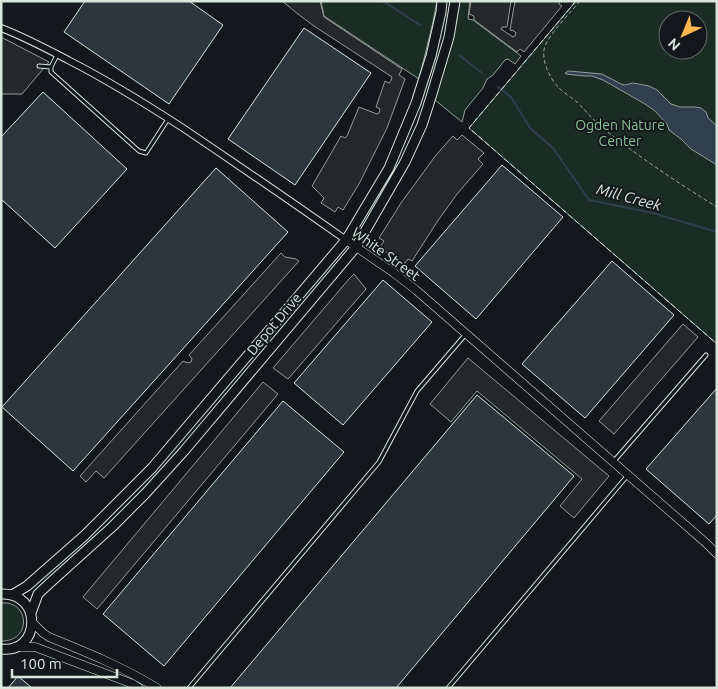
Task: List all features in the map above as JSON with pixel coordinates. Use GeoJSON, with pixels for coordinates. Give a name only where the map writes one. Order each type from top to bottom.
{"type":"FeatureCollection","features":[{"type":"Feature","properties":{"kind":"main road","name":"Depot Drive"},"geometry":{"type":"LineString","coordinates":[[12,595],[27,586],[84,536],[152,468],[346,240],[389,168],[416,103],[430,56],[442,1]]}},
{"type":"Feature","properties":{"kind":"main road","name":"Depot Drive"},"geometry":{"type":"LineString","coordinates":[[31,613],[38,594],[145,494],[184,451],[356,248],[405,162],[422,125],[449,37],[455,1]]}},
{"type":"Feature","properties":{"kind":"main road"},"geometry":{"type":"LineString","coordinates":[[1,594],[12,595],[25,602],[31,613],[32,622],[29,634],[24,642],[15,647],[1,648]]}},
{"type":"Feature","properties":{"kind":"street","name":"White Street"},"geometry":{"type":"LineString","coordinates":[[1,28],[58,54],[169,119],[264,182],[416,290],[717,554]]}},
{"type":"Feature","properties":{"kind":"street"},"geometry":{"type":"LineString","coordinates":[[32,622],[49,637],[118,666],[157,688]]}},
{"type":"Feature","properties":{"kind":"street"},"geometry":{"type":"LineString","coordinates":[[15,647],[35,647],[139,688]]}},
{"type":"Feature","properties":{"kind":"lane"},"geometry":{"type":"LineString","coordinates":[[58,54],[51,67],[51,72],[140,151],[146,152],[169,119]]}},
{"type":"Feature","properties":{"kind":"lane"},"geometry":{"type":"LineString","coordinates":[[40,66],[51,67]]}},
{"type":"Feature","properties":{"kind":"lane"},"geometry":{"type":"LineString","coordinates":[[189,688],[380,462],[417,391],[466,334]]}},
{"type":"Feature","properties":{"kind":"lane"},"geometry":{"type":"LineString","coordinates":[[613,462],[706,355]]}},
{"type":"Feature","properties":{"kind":"lane"},"geometry":{"type":"LineString","coordinates":[[448,688],[628,475]]}},
{"type":"Feature","properties":{"kind":"path"},"geometry":{"type":"LineString","coordinates":[[580,1],[549,38],[544,48],[546,66],[551,77],[559,88],[604,129],[680,184],[717,207]]}},
{"type":"Feature","properties":{"kind":"green space"},"geometry":{"type":"Polygon","coordinates":[[[321,1],[437,1],[419,79],[324,16],[321,1]]]}},
{"type":"Feature","properties":{"kind":"green space"},"geometry":{"type":"Polygon","coordinates":[[[459,1],[470,1],[468,19],[473,20],[521,56],[515,64],[508,59],[505,60],[493,75],[487,79],[483,88],[465,110],[462,122],[435,100],[453,36],[459,1]]]}},
{"type":"Feature","properties":{"kind":"green space","name":"Ogden Nature Center"},"geometry":{"type":"Polygon","coordinates":[[[576,1],[717,1],[717,344],[469,128],[576,1]]]}},
{"type":"Feature","properties":{"kind":"green space"},"geometry":{"type":"Polygon","coordinates":[[[1,603],[11,604],[18,608],[24,621],[18,635],[11,640],[1,641],[1,603]]]}},
{"type":"Feature","properties":{"kind":"shaded area"},"geometry":{"type":"Polygon","coordinates":[[[282,1],[320,1],[324,17],[402,69],[399,75],[405,79],[387,128],[359,184],[343,210],[338,207],[335,212],[321,203],[324,198],[312,186],[341,136],[345,138],[347,136],[359,107],[377,114],[379,113],[380,109],[376,107],[385,81],[389,83],[392,77],[314,26],[282,1]]]}},
{"type":"Feature","properties":{"kind":"shaded area"},"geometry":{"type":"Polygon","coordinates":[[[471,1],[511,1],[507,27],[502,27],[501,29],[513,37],[516,33],[510,30],[515,1],[559,1],[559,4],[562,6],[524,52],[520,49],[517,52],[474,20],[474,16],[469,14],[471,1]]]}},
{"type":"Feature","properties":{"kind":"shaded area"},"geometry":{"type":"Polygon","coordinates":[[[1,37],[49,62],[22,94],[1,94],[1,37]]]}},
{"type":"Feature","properties":{"kind":"shaded area"},"geometry":{"type":"Polygon","coordinates":[[[462,135],[484,153],[478,159],[483,164],[457,194],[412,261],[408,259],[405,263],[379,248],[384,241],[379,238],[401,203],[436,155],[453,136],[457,140],[462,135]]]}},
{"type":"Feature","properties":{"kind":"shaded area"},"geometry":{"type":"Polygon","coordinates":[[[281,253],[285,257],[299,261],[104,478],[96,471],[86,482],[80,476],[183,361],[191,362],[192,359],[189,355],[281,253]]]}},
{"type":"Feature","properties":{"kind":"shaded area"},"geometry":{"type":"Polygon","coordinates":[[[354,274],[366,289],[288,379],[273,368],[349,279],[354,274]]]}},
{"type":"Feature","properties":{"kind":"shaded area"},"geometry":{"type":"Polygon","coordinates":[[[683,324],[698,337],[614,434],[599,421],[683,324]]]}},
{"type":"Feature","properties":{"kind":"shaded area"},"geometry":{"type":"Polygon","coordinates":[[[468,358],[609,476],[574,518],[560,506],[582,479],[477,391],[451,422],[430,404],[468,358]]]}},
{"type":"Feature","properties":{"kind":"shaded area"},"geometry":{"type":"Polygon","coordinates":[[[263,382],[278,394],[97,609],[83,597],[263,382]]]}},
{"type":"Feature","properties":{"kind":"water"},"geometry":{"type":"Polygon","coordinates":[[[569,71],[602,74],[625,85],[633,83],[649,86],[657,90],[671,104],[680,107],[701,108],[717,126],[717,165],[691,149],[669,130],[667,124],[655,111],[645,104],[603,80],[592,76],[565,73],[569,71]]]}},
{"type":"Feature","properties":{"kind":"building"},"geometry":{"type":"Polygon","coordinates":[[[85,1],[189,1],[223,25],[169,104],[64,32],[85,1]]]}},
{"type":"Feature","properties":{"kind":"building"},"geometry":{"type":"Polygon","coordinates":[[[304,28],[371,73],[295,185],[228,139],[304,28]]]}},
{"type":"Feature","properties":{"kind":"building"},"geometry":{"type":"Polygon","coordinates":[[[43,92],[127,169],[55,248],[1,199],[1,137],[43,92]]]}},
{"type":"Feature","properties":{"kind":"building"},"geometry":{"type":"Polygon","coordinates":[[[502,165],[563,217],[476,319],[415,266],[502,165]]]}},
{"type":"Feature","properties":{"kind":"building"},"geometry":{"type":"Polygon","coordinates":[[[216,168],[288,232],[73,471],[2,407],[216,168]]]}},
{"type":"Feature","properties":{"kind":"building"},"geometry":{"type":"Polygon","coordinates":[[[612,261],[674,315],[585,418],[522,364],[612,261]]]}},
{"type":"Feature","properties":{"kind":"building"},"geometry":{"type":"Polygon","coordinates":[[[383,280],[432,322],[343,425],[294,383],[383,280]]]}},
{"type":"Feature","properties":{"kind":"building"},"geometry":{"type":"Polygon","coordinates":[[[717,388],[717,515],[709,524],[646,469],[717,388]]]}},
{"type":"Feature","properties":{"kind":"building"},"geometry":{"type":"Polygon","coordinates":[[[477,395],[574,476],[396,688],[230,688],[477,395]]]}},
{"type":"Feature","properties":{"kind":"building"},"geometry":{"type":"Polygon","coordinates":[[[283,401],[344,452],[164,666],[103,614],[283,401]]]}},
{"type":"Feature","properties":{"kind":"building"},"geometry":{"type":"Polygon","coordinates":[[[18,676],[32,688],[8,688],[18,676]]]}},
{"type":"Feature","properties":{"kind":"waterway","name":"Mill Creek"},"geometry":{"type":"LineString","coordinates":[[383,1],[420,25]]}},
{"type":"Feature","properties":{"kind":"waterway","name":"Mill Creek"},"geometry":{"type":"LineString","coordinates":[[459,55],[482,73]]}},
{"type":"Feature","properties":{"kind":"waterway","name":"Mill Creek"},"geometry":{"type":"LineString","coordinates":[[498,87],[511,97],[530,128],[553,148],[589,200],[653,213],[717,232]]}},
{"type":"Feature","properties":{"kind":"fence"},"geometry":{"type":"LineString","coordinates":[[576,1],[469,128],[717,344]]}}]}
